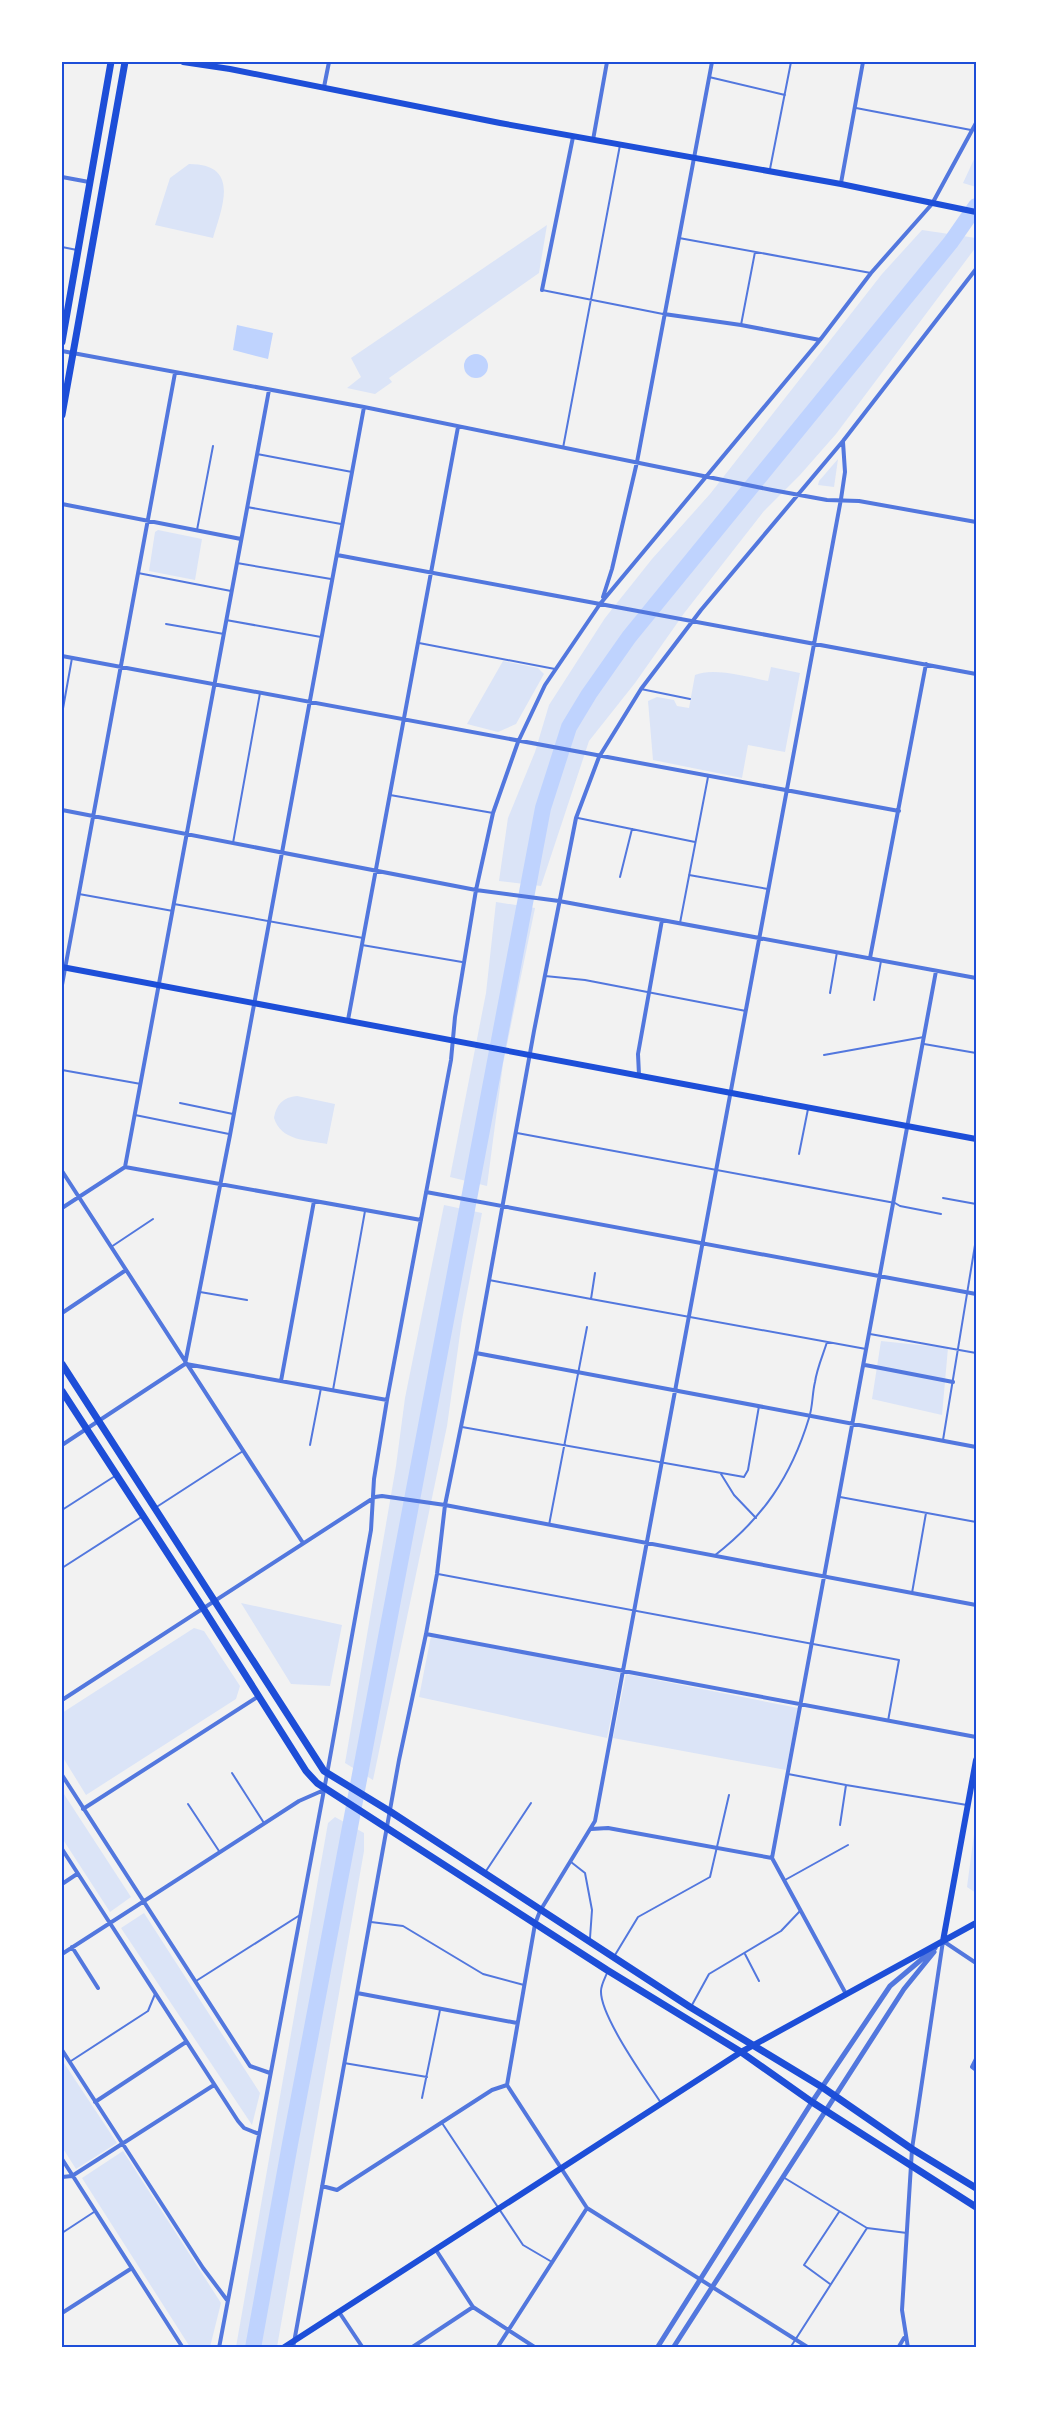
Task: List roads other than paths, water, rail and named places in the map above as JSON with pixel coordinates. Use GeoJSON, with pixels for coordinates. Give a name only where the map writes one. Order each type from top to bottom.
{"type":"FeatureCollection","features":[{"type":"Feature","properties":{"kind":"main road"},"geometry":{"type":"LineString","coordinates":[[62,342],[111,62]]}},
{"type":"Feature","properties":{"kind":"main road"},"geometry":{"type":"LineString","coordinates":[[62,415],[125,62]]}},
{"type":"Feature","properties":{"kind":"main road"},"geometry":{"type":"LineString","coordinates":[[183,62],[230,65],[324,88],[694,159],[841,184],[976,212]]}},
{"type":"Feature","properties":{"kind":"main road"},"geometry":{"type":"LineString","coordinates":[[63,967],[530,1053],[976,1139]]}},
{"type":"Feature","properties":{"kind":"main road"},"geometry":{"type":"LineString","coordinates":[[62,1364],[327,1774],[391,1812],[540,1911],[690,2007],[822,2087],[912,2149],[976,2188]]}},
{"type":"Feature","properties":{"kind":"main road"},"geometry":{"type":"LineString","coordinates":[[62,1391],[306,1771],[325,1789],[741,2052],[812,2102],[976,2207]]}},
{"type":"Feature","properties":{"kind":"main road"},"geometry":{"type":"LineString","coordinates":[[943,1941],[976,1760]]}},
{"type":"Feature","properties":{"kind":"main road"},"geometry":{"type":"LineString","coordinates":[[283,2348],[293,2344],[741,2052],[976,1923]]}},
{"type":"Feature","properties":{"kind":"street"},"geometry":{"type":"LineString","coordinates":[[324,88],[329,62]]}},
{"type":"Feature","properties":{"kind":"street"},"geometry":{"type":"LineString","coordinates":[[593,140],[607,62]]}},
{"type":"Feature","properties":{"kind":"street"},"geometry":{"type":"LineString","coordinates":[[600,603],[612,569],[637,462],[712,62]]}},
{"type":"Feature","properties":{"kind":"street"},"geometry":{"type":"LineString","coordinates":[[841,184],[863,62]]}},
{"type":"Feature","properties":{"kind":"street"},"geometry":{"type":"LineString","coordinates":[[219,2348],[325,1789],[375,1497],[374,1479],[387,1400],[451,1060],[455,1017],[476,890],[493,813],[518,742],[555,669],[600,603],[820,340],[872,273],[932,204],[976,123]]}},
{"type":"Feature","properties":{"kind":"street"},"geometry":{"type":"LineString","coordinates":[[542,290],[573,136]]}},
{"type":"Feature","properties":{"kind":"street"},"geometry":{"type":"LineString","coordinates":[[62,177],[90,182]]}},
{"type":"Feature","properties":{"kind":"street"},"geometry":{"type":"LineString","coordinates":[[293,2344],[399,1760],[437,1574],[445,1505],[476,1353],[544,976],[576,818],[598,757],[641,689],[692,621],[843,441],[976,269]]}},
{"type":"Feature","properties":{"kind":"street"},"geometry":{"type":"LineString","coordinates":[[664,314],[741,325],[820,340]]}},
{"type":"Feature","properties":{"kind":"street"},"geometry":{"type":"LineString","coordinates":[[62,351],[364,407],[722,481],[827,500],[841,499],[976,522]]}},
{"type":"Feature","properties":{"kind":"street"},"geometry":{"type":"LineString","coordinates":[[62,985],[63,967],[79,894],[175,373]]}},
{"type":"Feature","properties":{"kind":"street"},"geometry":{"type":"LineString","coordinates":[[125,1167],[269,390]]}},
{"type":"Feature","properties":{"kind":"street"},"geometry":{"type":"LineString","coordinates":[[185,1364],[230,1135],[364,407]]}},
{"type":"Feature","properties":{"kind":"street"},"geometry":{"type":"LineString","coordinates":[[348,1020],[458,427]]}},
{"type":"Feature","properties":{"kind":"street"},"geometry":{"type":"LineString","coordinates":[[809,2348],[587,2208],[507,2085],[540,1911],[595,1821],[841,499],[845,472],[843,441]]}},
{"type":"Feature","properties":{"kind":"street"},"geometry":{"type":"LineString","coordinates":[[62,504],[241,539]]}},
{"type":"Feature","properties":{"kind":"street"},"geometry":{"type":"LineString","coordinates":[[337,555],[976,674]]}},
{"type":"Feature","properties":{"kind":"street"},"geometry":{"type":"LineString","coordinates":[[62,656],[899,811]]}},
{"type":"Feature","properties":{"kind":"street"},"geometry":{"type":"LineString","coordinates":[[870,958],[926,664]]}},
{"type":"Feature","properties":{"kind":"street"},"geometry":{"type":"LineString","coordinates":[[62,810],[476,890],[537,897],[976,978]]}},
{"type":"Feature","properties":{"kind":"street"},"geometry":{"type":"LineString","coordinates":[[639,1075],[638,1054],[662,920]]}},
{"type":"Feature","properties":{"kind":"street"},"geometry":{"type":"LineString","coordinates":[[846,1994],[772,1858],[895,1203],[936,971]]}},
{"type":"Feature","properties":{"kind":"street"},"geometry":{"type":"LineString","coordinates":[[62,1208],[125,1167],[421,1220]]}},
{"type":"Feature","properties":{"kind":"street"},"geometry":{"type":"LineString","coordinates":[[62,1171],[303,1543]]}},
{"type":"Feature","properties":{"kind":"street"},"geometry":{"type":"LineString","coordinates":[[425,1192],[976,1294]]}},
{"type":"Feature","properties":{"kind":"street"},"geometry":{"type":"LineString","coordinates":[[281,1381],[314,1201]]}},
{"type":"Feature","properties":{"kind":"street"},"geometry":{"type":"LineString","coordinates":[[62,1312],[126,1270]]}},
{"type":"Feature","properties":{"kind":"street"},"geometry":{"type":"LineString","coordinates":[[476,1353],[976,1447]]}},
{"type":"Feature","properties":{"kind":"street"},"geometry":{"type":"LineString","coordinates":[[62,1445],[185,1364],[387,1400]]}},
{"type":"Feature","properties":{"kind":"street"},"geometry":{"type":"LineString","coordinates":[[865,1365],[953,1382]]}},
{"type":"Feature","properties":{"kind":"street"},"geometry":{"type":"LineString","coordinates":[[62,1700],[375,1497],[389,1496],[445,1505],[976,1605]]}},
{"type":"Feature","properties":{"kind":"street"},"geometry":{"type":"LineString","coordinates":[[426,1634],[976,1737]]}},
{"type":"Feature","properties":{"kind":"street"},"geometry":{"type":"LineString","coordinates":[[83,1809],[259,1696]]}},
{"type":"Feature","properties":{"kind":"street"},"geometry":{"type":"LineString","coordinates":[[62,1775],[250,2066],[270,2073]]}},
{"type":"Feature","properties":{"kind":"street"},"geometry":{"type":"LineString","coordinates":[[62,1954],[219,1851],[299,1801],[325,1789]]}},
{"type":"Feature","properties":{"kind":"street"},"geometry":{"type":"LineString","coordinates":[[591,1829],[608,1828],[772,1858]]}},
{"type":"Feature","properties":{"kind":"street"},"geometry":{"type":"LineString","coordinates":[[62,1850],[214,2085],[244,2128],[260,2134]]}},
{"type":"Feature","properties":{"kind":"street"},"geometry":{"type":"LineString","coordinates":[[62,1884],[77,1874]]}},
{"type":"Feature","properties":{"kind":"street"},"geometry":{"type":"LineString","coordinates":[[943,1941],[976,1963]]}},
{"type":"Feature","properties":{"kind":"street"},"geometry":{"type":"LineString","coordinates":[[657,2348],[812,2102],[890,1986],[943,1941]]}},
{"type":"Feature","properties":{"kind":"street"},"geometry":{"type":"LineString","coordinates":[[673,2348],[904,1989],[943,1941]]}},
{"type":"Feature","properties":{"kind":"street"},"geometry":{"type":"LineString","coordinates":[[908,2348],[902,2310],[912,2149],[943,1941]]}},
{"type":"Feature","properties":{"kind":"street"},"geometry":{"type":"LineString","coordinates":[[72,1947],[98,1988]]}},
{"type":"Feature","properties":{"kind":"street"},"geometry":{"type":"LineString","coordinates":[[357,1993],[517,2023]]}},
{"type":"Feature","properties":{"kind":"street"},"geometry":{"type":"LineString","coordinates":[[95,2102],[186,2042]]}},
{"type":"Feature","properties":{"kind":"street"},"geometry":{"type":"LineString","coordinates":[[62,2050],[203,2268],[228,2301]]}},
{"type":"Feature","properties":{"kind":"street"},"geometry":{"type":"LineString","coordinates":[[976,2059],[972,2067],[976,2070]]}},
{"type":"Feature","properties":{"kind":"street"},"geometry":{"type":"LineString","coordinates":[[62,2177],[72,2176],[214,2085]]}},
{"type":"Feature","properties":{"kind":"street"},"geometry":{"type":"LineString","coordinates":[[322,2186],[337,2190],[492,2090],[507,2085]]}},
{"type":"Feature","properties":{"kind":"street"},"geometry":{"type":"LineString","coordinates":[[62,2159],[183,2348]]}},
{"type":"Feature","properties":{"kind":"street"},"geometry":{"type":"LineString","coordinates":[[497,2348],[587,2208]]}},
{"type":"Feature","properties":{"kind":"street"},"geometry":{"type":"LineString","coordinates":[[436,2250],[472,2307],[536,2348]]}},
{"type":"Feature","properties":{"kind":"street"},"geometry":{"type":"LineString","coordinates":[[62,2313],[132,2268]]}},
{"type":"Feature","properties":{"kind":"street"},"geometry":{"type":"LineString","coordinates":[[411,2348],[472,2307]]}},
{"type":"Feature","properties":{"kind":"street"},"geometry":{"type":"LineString","coordinates":[[339,2312],[363,2348]]}},
{"type":"Feature","properties":{"kind":"street"},"geometry":{"type":"LineString","coordinates":[[898,2348],[905,2337]]}},
{"type":"Feature","properties":{"kind":"lane"},"geometry":{"type":"LineString","coordinates":[[770,171],[791,62]]}},
{"type":"Feature","properties":{"kind":"lane"},"geometry":{"type":"LineString","coordinates":[[709,77],[785,95]]}},
{"type":"Feature","properties":{"kind":"lane"},"geometry":{"type":"LineString","coordinates":[[855,108],[974,130]]}},
{"type":"Feature","properties":{"kind":"lane"},"geometry":{"type":"LineString","coordinates":[[563,448],[620,145]]}},
{"type":"Feature","properties":{"kind":"lane"},"geometry":{"type":"LineString","coordinates":[[679,238],[872,273]]}},
{"type":"Feature","properties":{"kind":"lane"},"geometry":{"type":"LineString","coordinates":[[62,247],[77,250]]}},
{"type":"Feature","properties":{"kind":"lane"},"geometry":{"type":"LineString","coordinates":[[741,325],[755,252]]}},
{"type":"Feature","properties":{"kind":"lane"},"geometry":{"type":"LineString","coordinates":[[542,290],[664,314]]}},
{"type":"Feature","properties":{"kind":"lane"},"geometry":{"type":"LineString","coordinates":[[197,530],[213,446]]}},
{"type":"Feature","properties":{"kind":"lane"},"geometry":{"type":"LineString","coordinates":[[257,454],[352,472]]}},
{"type":"Feature","properties":{"kind":"lane"},"geometry":{"type":"LineString","coordinates":[[247,507],[342,525]]}},
{"type":"Feature","properties":{"kind":"lane"},"geometry":{"type":"LineString","coordinates":[[237,563],[332,579]]}},
{"type":"Feature","properties":{"kind":"lane"},"geometry":{"type":"LineString","coordinates":[[138,573],[231,591]]}},
{"type":"Feature","properties":{"kind":"lane"},"geometry":{"type":"LineString","coordinates":[[226,620],[321,638]]}},
{"type":"Feature","properties":{"kind":"lane"},"geometry":{"type":"LineString","coordinates":[[166,624],[224,633]]}},
{"type":"Feature","properties":{"kind":"lane"},"geometry":{"type":"LineString","coordinates":[[418,643],[555,669]]}},
{"type":"Feature","properties":{"kind":"lane"},"geometry":{"type":"LineString","coordinates":[[62,714],[72,658]]}},
{"type":"Feature","properties":{"kind":"lane"},"geometry":{"type":"LineString","coordinates":[[641,689],[690,699]]}},
{"type":"Feature","properties":{"kind":"lane"},"geometry":{"type":"LineString","coordinates":[[233,843],[260,693]]}},
{"type":"Feature","properties":{"kind":"lane"},"geometry":{"type":"LineString","coordinates":[[680,923],[708,777]]}},
{"type":"Feature","properties":{"kind":"lane"},"geometry":{"type":"LineString","coordinates":[[390,795],[493,813]]}},
{"type":"Feature","properties":{"kind":"lane"},"geometry":{"type":"LineString","coordinates":[[576,818],[695,842]]}},
{"type":"Feature","properties":{"kind":"lane"},"geometry":{"type":"LineString","coordinates":[[620,877],[632,829]]}},
{"type":"Feature","properties":{"kind":"lane"},"geometry":{"type":"LineString","coordinates":[[689,875],[768,889]]}},
{"type":"Feature","properties":{"kind":"lane"},"geometry":{"type":"LineString","coordinates":[[79,894],[173,911]]}},
{"type":"Feature","properties":{"kind":"lane"},"geometry":{"type":"LineString","coordinates":[[174,904],[363,938]]}},
{"type":"Feature","properties":{"kind":"lane"},"geometry":{"type":"LineString","coordinates":[[362,945],[465,963]]}},
{"type":"Feature","properties":{"kind":"lane"},"geometry":{"type":"LineString","coordinates":[[830,993],[837,952]]}},
{"type":"Feature","properties":{"kind":"lane"},"geometry":{"type":"LineString","coordinates":[[874,1000],[881,960]]}},
{"type":"Feature","properties":{"kind":"lane"},"geometry":{"type":"LineString","coordinates":[[544,976],[585,980],[746,1011]]}},
{"type":"Feature","properties":{"kind":"lane"},"geometry":{"type":"LineString","coordinates":[[824,1055],[925,1037]]}},
{"type":"Feature","properties":{"kind":"lane"},"geometry":{"type":"LineString","coordinates":[[924,1044],[976,1053]]}},
{"type":"Feature","properties":{"kind":"lane"},"geometry":{"type":"LineString","coordinates":[[62,1070],[141,1084]]}},
{"type":"Feature","properties":{"kind":"lane"},"geometry":{"type":"LineString","coordinates":[[180,1103],[233,1114]]}},
{"type":"Feature","properties":{"kind":"lane"},"geometry":{"type":"LineString","coordinates":[[799,1154],[809,1106]]}},
{"type":"Feature","properties":{"kind":"lane"},"geometry":{"type":"LineString","coordinates":[[135,1115],[230,1135]]}},
{"type":"Feature","properties":{"kind":"lane"},"geometry":{"type":"LineString","coordinates":[[517,1133],[895,1203],[940,1214]]}},
{"type":"Feature","properties":{"kind":"lane"},"geometry":{"type":"LineString","coordinates":[[943,1198],[976,1204]]}},
{"type":"Feature","properties":{"kind":"lane"},"geometry":{"type":"LineString","coordinates":[[333,1390],[365,1211]]}},
{"type":"Feature","properties":{"kind":"lane"},"geometry":{"type":"LineString","coordinates":[[111,1247],[153,1219]]}},
{"type":"Feature","properties":{"kind":"lane"},"geometry":{"type":"LineString","coordinates":[[943,1440],[976,1239]]}},
{"type":"Feature","properties":{"kind":"lane"},"geometry":{"type":"LineString","coordinates":[[591,1299],[595,1273]]}},
{"type":"Feature","properties":{"kind":"lane"},"geometry":{"type":"LineString","coordinates":[[489,1280],[867,1350]]}},
{"type":"Feature","properties":{"kind":"lane"},"geometry":{"type":"LineString","coordinates":[[200,1292],[247,1300]]}},
{"type":"Feature","properties":{"kind":"lane"},"geometry":{"type":"LineString","coordinates":[[549,1525],[587,1327]]}},
{"type":"Feature","properties":{"kind":"lane"},"geometry":{"type":"LineString","coordinates":[[870,1334],[976,1353]]}},
{"type":"Feature","properties":{"kind":"lane"},"geometry":{"type":"LineString","coordinates":[[714,1556],[738,1538],[782,1484],[810,1415],[814,1384],[827,1342]]}},
{"type":"Feature","properties":{"kind":"lane"},"geometry":{"type":"LineString","coordinates":[[310,1444],[322,1388]]}},
{"type":"Feature","properties":{"kind":"lane"},"geometry":{"type":"LineString","coordinates":[[461,1426],[738,1477],[747,1475],[759,1406]]}},
{"type":"Feature","properties":{"kind":"lane"},"geometry":{"type":"LineString","coordinates":[[155,1508],[243,1451]]}},
{"type":"Feature","properties":{"kind":"lane"},"geometry":{"type":"LineString","coordinates":[[721,1474],[734,1495],[756,1518]]}},
{"type":"Feature","properties":{"kind":"lane"},"geometry":{"type":"LineString","coordinates":[[62,1510],[117,1475]]}},
{"type":"Feature","properties":{"kind":"lane"},"geometry":{"type":"LineString","coordinates":[[840,1497],[976,1522]]}},
{"type":"Feature","properties":{"kind":"lane"},"geometry":{"type":"LineString","coordinates":[[912,1593],[927,1513]]}},
{"type":"Feature","properties":{"kind":"lane"},"geometry":{"type":"LineString","coordinates":[[62,1568],[143,1516]]}},
{"type":"Feature","properties":{"kind":"lane"},"geometry":{"type":"LineString","coordinates":[[437,1574],[899,1660],[888,1721]]}},
{"type":"Feature","properties":{"kind":"lane"},"geometry":{"type":"LineString","coordinates":[[232,1773],[264,1823]]}},
{"type":"Feature","properties":{"kind":"lane"},"geometry":{"type":"LineString","coordinates":[[789,1774],[968,1805]]}},
{"type":"Feature","properties":{"kind":"lane"},"geometry":{"type":"LineString","coordinates":[[840,1825],[846,1785]]}},
{"type":"Feature","properties":{"kind":"lane"},"geometry":{"type":"LineString","coordinates":[[613,1957],[638,1917],[710,1877],[729,1795]]}},
{"type":"Feature","properties":{"kind":"lane"},"geometry":{"type":"LineString","coordinates":[[484,1874],[531,1803]]}},
{"type":"Feature","properties":{"kind":"lane"},"geometry":{"type":"LineString","coordinates":[[188,1804],[219,1851]]}},
{"type":"Feature","properties":{"kind":"lane"},"geometry":{"type":"LineString","coordinates":[[785,1880],[848,1845]]}},
{"type":"Feature","properties":{"kind":"lane"},"geometry":{"type":"LineString","coordinates":[[571,1862],[585,1873],[592,1910],[589,1942]]}},
{"type":"Feature","properties":{"kind":"lane"},"geometry":{"type":"LineString","coordinates":[[690,2007],[709,1974],[781,1931],[801,1910]]}},
{"type":"Feature","properties":{"kind":"lane"},"geometry":{"type":"LineString","coordinates":[[196,1981],[300,1916]]}},
{"type":"Feature","properties":{"kind":"lane"},"geometry":{"type":"LineString","coordinates":[[371,1922],[403,1926],[483,1974],[525,1985]]}},
{"type":"Feature","properties":{"kind":"lane"},"geometry":{"type":"LineString","coordinates":[[745,1954],[759,1981]]}},
{"type":"Feature","properties":{"kind":"lane"},"geometry":{"type":"LineString","coordinates":[[608,1970],[601,1993],[606,2009],[624,2045],[661,2103]]}},
{"type":"Feature","properties":{"kind":"lane"},"geometry":{"type":"LineString","coordinates":[[69,2062],[148,2011],[155,1994]]}},
{"type":"Feature","properties":{"kind":"lane"},"geometry":{"type":"LineString","coordinates":[[423,2098],[440,2010]]}},
{"type":"Feature","properties":{"kind":"lane"},"geometry":{"type":"LineString","coordinates":[[344,2063],[427,2077]]}},
{"type":"Feature","properties":{"kind":"lane"},"geometry":{"type":"LineString","coordinates":[[442,2123],[523,2245],[552,2262]]}},
{"type":"Feature","properties":{"kind":"lane"},"geometry":{"type":"LineString","coordinates":[[783,2177],[867,2228],[907,2233]]}},
{"type":"Feature","properties":{"kind":"lane"},"geometry":{"type":"LineString","coordinates":[[62,2234],[95,2212]]}},
{"type":"Feature","properties":{"kind":"lane"},"geometry":{"type":"LineString","coordinates":[[831,2284],[804,2265],[839,2212]]}},
{"type":"Feature","properties":{"kind":"lane"},"geometry":{"type":"LineString","coordinates":[[790,2348],[867,2228]]}},
{"type":"Feature","properties":{"kind":"water"},"geometry":{"type":"Polygon","coordinates":[[[237,325],[273,333],[268,359],[233,350],[237,325]]]}},
{"type":"Feature","properties":{"kind":"water"},"geometry":{"type":"Polygon","coordinates":[[[476,354],[485,357],[488,366],[485,375],[476,378],[467,375],[464,366],[467,357],[476,354]]]}},
{"type":"Feature","properties":{"kind":"waterway"},"geometry":{"type":"LineString","coordinates":[[253,2348],[543,808],[569,727],[629,637],[951,242],[976,206]]}}]}
